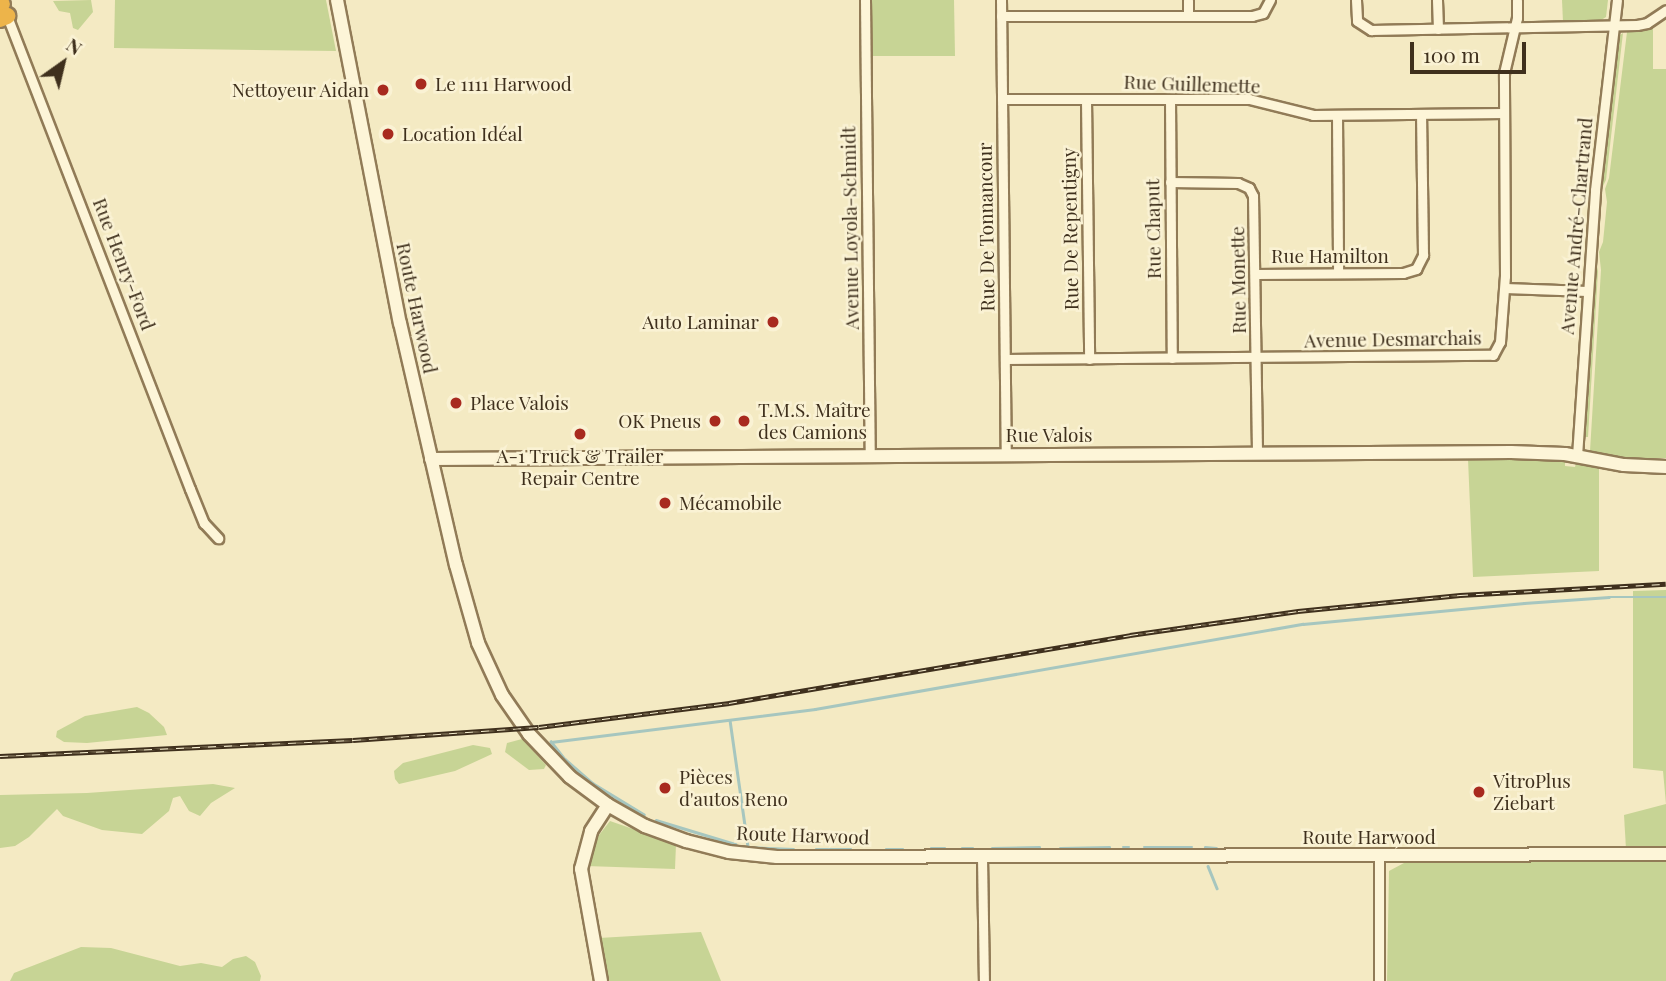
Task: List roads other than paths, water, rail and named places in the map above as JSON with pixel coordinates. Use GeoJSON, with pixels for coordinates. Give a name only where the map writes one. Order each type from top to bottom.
{"type":"FeatureCollection","features":[{"type":"Feature","properties":{"kind":"main road","name":"Route Harwood"},"geometry":{"type":"LineString","coordinates":[[337,0],[390,274],[431,459],[466,601],[487,665],[529,734],[562,770],[608,805],[674,837],[738,854],[816,858],[1666,854]]}},
{"type":"Feature","properties":{"kind":"main road","name":"Rue Valois"},"geometry":{"type":"LineString","coordinates":[[431,459],[1511,452],[1577,456],[1624,465],[1666,467]]}},
{"type":"Feature","properties":{"kind":"main road"},"geometry":{"type":"LineString","coordinates":[[590,793],[591,831]]}},
{"type":"Feature","properties":{"kind":"main road"},"geometry":{"type":"LineString","coordinates":[[601,981],[581,877],[583,855],[591,831],[608,805]]}},
{"type":"Feature","properties":{"kind":"street","name":"Avenue Loyola-Schmidt"},"geometry":{"type":"LineString","coordinates":[[865,0],[870,455]]}},
{"type":"Feature","properties":{"kind":"street","name":"Rue De Tonnancour"},"geometry":{"type":"LineString","coordinates":[[1000,0],[1006,454]]}},
{"type":"Feature","properties":{"kind":"street"},"geometry":{"type":"LineString","coordinates":[[1188,0],[1188,16]]}},
{"type":"Feature","properties":{"kind":"street"},"geometry":{"type":"LineString","coordinates":[[1001,16],[1257,16],[1266,10],[1270,0]]}},
{"type":"Feature","properties":{"kind":"street"},"geometry":{"type":"LineString","coordinates":[[1356,0],[1357,21],[1365,29],[1642,25],[1666,10]]}},
{"type":"Feature","properties":{"kind":"street"},"geometry":{"type":"LineString","coordinates":[[1437,0],[1438,29]]}},
{"type":"Feature","properties":{"kind":"street","name":"Avenue Desmarchais"},"geometry":{"type":"LineString","coordinates":[[1005,359],[1490,356],[1497,351],[1500,342],[1505,288],[1504,73],[1515,28],[1517,0]]}},
{"type":"Feature","properties":{"kind":"street","name":"Avenue André-Chartrand"},"geometry":{"type":"LineString","coordinates":[[1577,456],[1587,291],[1617,0]]}},
{"type":"Feature","properties":{"kind":"street","name":"Rue Henry-Ford"},"geometry":{"type":"LineString","coordinates":[[2,9],[190,489],[204,523],[218,538]]}},
{"type":"Feature","properties":{"kind":"street","name":"Rue Guillemette"},"geometry":{"type":"LineString","coordinates":[[1002,99],[1254,99],[1300,114],[1504,113]]}},
{"type":"Feature","properties":{"kind":"street","name":"Rue De Repentigny"},"geometry":{"type":"LineString","coordinates":[[1086,99],[1089,359]]}},
{"type":"Feature","properties":{"kind":"street","name":"Rue Chaput"},"geometry":{"type":"LineString","coordinates":[[1170,99],[1172,358]]}},
{"type":"Feature","properties":{"kind":"street","name":"Rue Hamilton"},"geometry":{"type":"LineString","coordinates":[[1255,274],[1413,271],[1420,264],[1423,254],[1421,114]]}},
{"type":"Feature","properties":{"kind":"street"},"geometry":{"type":"LineString","coordinates":[[1337,115],[1338,273]]}},
{"type":"Feature","properties":{"kind":"street","name":"Rue Monette"},"geometry":{"type":"LineString","coordinates":[[1170,182],[1235,183],[1249,188],[1254,199],[1257,453]]}},
{"type":"Feature","properties":{"kind":"street"},"geometry":{"type":"LineString","coordinates":[[1505,288],[1587,291]]}},
{"type":"Feature","properties":{"kind":"street"},"geometry":{"type":"LineString","coordinates":[[1379,856],[1379,981]]}},
{"type":"Feature","properties":{"kind":"street"},"geometry":{"type":"LineString","coordinates":[[982,857],[984,981]]}},
{"type":"Feature","properties":{"kind":"waterway"},"geometry":{"type":"LineString","coordinates":[[644,815],[593,784],[565,760],[551,742],[815,709],[1303,624],[1524,603],[1609,597],[1666,597]]}},
{"type":"Feature","properties":{"kind":"waterway"},"geometry":{"type":"LineString","coordinates":[[730,720],[748,847]]}},
{"type":"Feature","properties":{"kind":"waterway"},"geometry":{"type":"LineString","coordinates":[[656,820],[735,844]]}},
{"type":"Feature","properties":{"kind":"waterway"},"geometry":{"type":"LineString","coordinates":[[746,847],[793,849]]}},
{"type":"Feature","properties":{"kind":"waterway"},"geometry":{"type":"LineString","coordinates":[[992,848],[1039,847]]}},
{"type":"Feature","properties":{"kind":"waterway"},"geometry":{"type":"LineString","coordinates":[[1060,848],[1109,847]]}},
{"type":"Feature","properties":{"kind":"waterway"},"geometry":{"type":"LineString","coordinates":[[1123,847],[1129,847]]}},
{"type":"Feature","properties":{"kind":"waterway"},"geometry":{"type":"LineString","coordinates":[[1144,847],[1192,847]]}},
{"type":"Feature","properties":{"kind":"waterway"},"geometry":{"type":"LineString","coordinates":[[1205,847],[1216,848]]}},
{"type":"Feature","properties":{"kind":"waterway"},"geometry":{"type":"LineString","coordinates":[[931,848],[945,848]]}},
{"type":"Feature","properties":{"kind":"waterway"},"geometry":{"type":"LineString","coordinates":[[962,848],[973,848]]}},
{"type":"Feature","properties":{"kind":"waterway"},"geometry":{"type":"LineString","coordinates":[[816,849],[851,849]]}},
{"type":"Feature","properties":{"kind":"waterway"},"geometry":{"type":"LineString","coordinates":[[886,849],[903,849]]}},
{"type":"Feature","properties":{"kind":"waterway"},"geometry":{"type":"LineString","coordinates":[[1208,866],[1217,888]]}},
{"type":"Feature","properties":{"kind":"railway"},"geometry":{"type":"LineString","coordinates":[[0,756],[353,740],[539,727],[729,703],[1130,635],[1298,611],[1460,595],[1666,584]]}},
{"type":"Feature","properties":{"kind":"place","name":"Le 1111 Harwood"},"geometry":{"type":"Point","coordinates":[421,84]}},
{"type":"Feature","properties":{"kind":"place","name":"Nettoyeur Aidan"},"geometry":{"type":"Point","coordinates":[383,90]}},
{"type":"Feature","properties":{"kind":"place","name":"Location Idéal"},"geometry":{"type":"Point","coordinates":[388,134]}},
{"type":"Feature","properties":{"kind":"place","name":"Auto Laminar"},"geometry":{"type":"Point","coordinates":[773,322]}},
{"type":"Feature","properties":{"kind":"place","name":"Place Valois"},"geometry":{"type":"Point","coordinates":[456,403]}},
{"type":"Feature","properties":{"kind":"place","name":"OK Pneus"},"geometry":{"type":"Point","coordinates":[715,421]}},
{"type":"Feature","properties":{"kind":"place","name":"T.M.S. Maître des Camions"},"geometry":{"type":"Point","coordinates":[744,421]}},
{"type":"Feature","properties":{"kind":"place","name":"A-1 Truck & Trailer Repair Centre"},"geometry":{"type":"Point","coordinates":[580,434]}},
{"type":"Feature","properties":{"kind":"place","name":"Mécamobile"},"geometry":{"type":"Point","coordinates":[665,503]}},
{"type":"Feature","properties":{"kind":"place","name":"Pièces d'autos Reno"},"geometry":{"type":"Point","coordinates":[665,788]}},
{"type":"Feature","properties":{"kind":"place","name":"VitroPlus Ziebart"},"geometry":{"type":"Point","coordinates":[1479,792]}}]}
